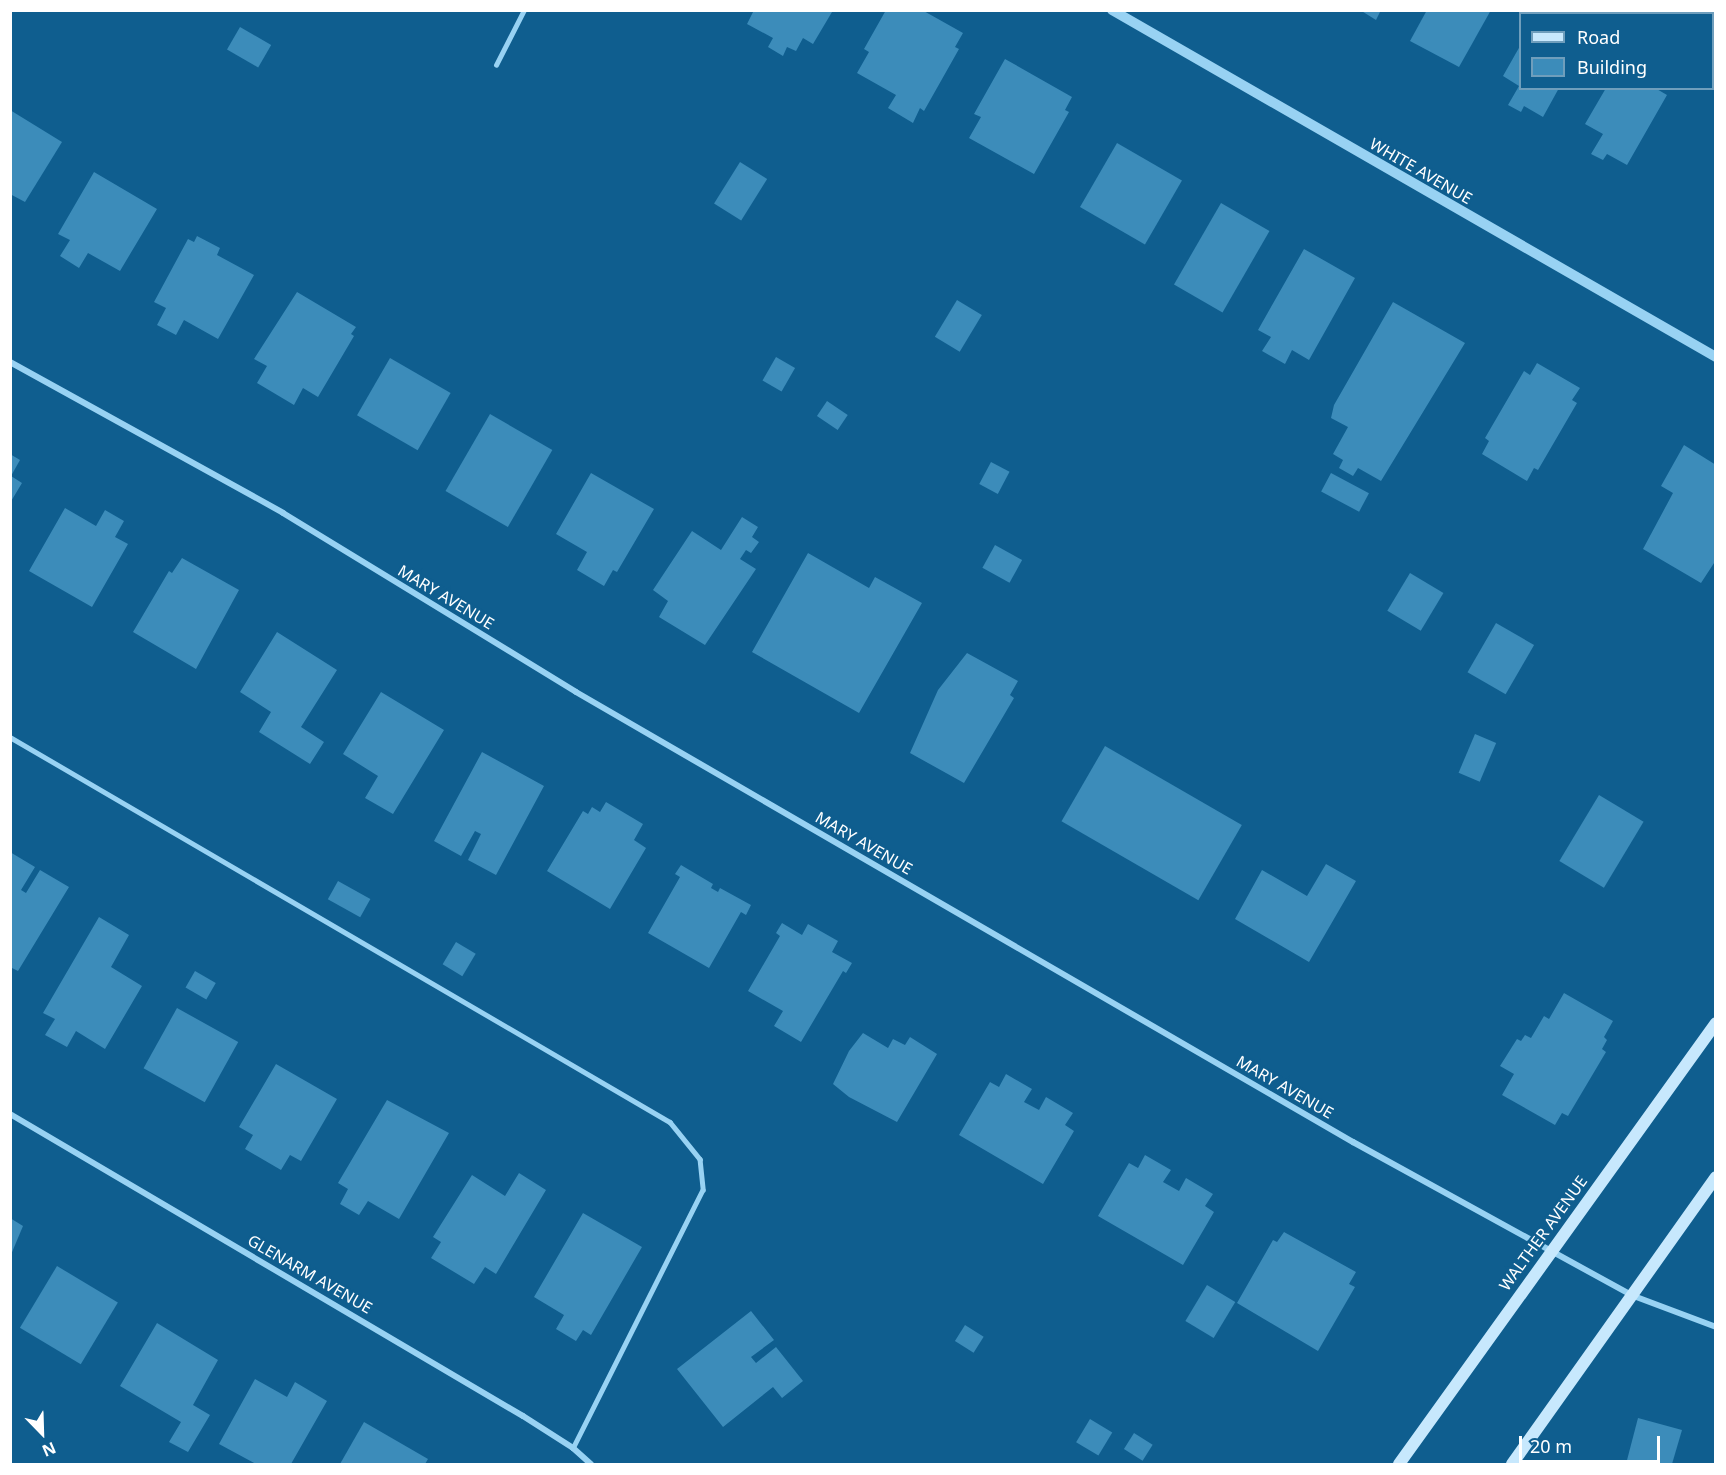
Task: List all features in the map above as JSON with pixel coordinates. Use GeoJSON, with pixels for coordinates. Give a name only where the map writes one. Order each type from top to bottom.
{"type":"FeatureCollection","features":[{"type":"Feature","properties":{"kind":"main road","name":"WALTHER AVENUE"},"geometry":{"type":"LineString","coordinates":[[1398,1464],[1716,1023]]}},
{"type":"Feature","properties":{"kind":"main road"},"geometry":{"type":"LineString","coordinates":[[1512,1464],[1716,1177]]}},
{"type":"Feature","properties":{"kind":"street","name":"WHITE AVENUE"},"geometry":{"type":"LineString","coordinates":[[1112,10],[1716,357]]}},
{"type":"Feature","properties":{"kind":"street","name":"MARY AVENUE"},"geometry":{"type":"LineString","coordinates":[[10,362],[283,513],[576,692],[1550,1251],[1630,1295],[1716,1327]]}},
{"type":"Feature","properties":{"kind":"street","name":"GLENARM AVENUE"},"geometry":{"type":"LineString","coordinates":[[10,1114],[573,1448],[591,1464]]}},
{"type":"Feature","properties":{"kind":"lane"},"geometry":{"type":"LineString","coordinates":[[496,65],[524,10]]}},
{"type":"Feature","properties":{"kind":"lane"},"geometry":{"type":"LineString","coordinates":[[10,737],[670,1122],[700,1159],[703,1190],[573,1448]]}},
{"type":"Feature","properties":{"kind":"building"},"geometry":{"type":"Polygon","coordinates":[[[754,10],[828,10],[832,12],[813,44],[803,38],[796,51],[787,47],[783,56],[768,47],[773,38],[747,24],[754,10]]]}},
{"type":"Feature","properties":{"kind":"building"},"geometry":{"type":"Polygon","coordinates":[[[886,10],[922,10],[963,33],[955,47],[959,49],[924,111],[920,108],[913,123],[888,108],[896,95],[857,73],[869,52],[864,49],[886,10]]]}},
{"type":"Feature","properties":{"kind":"building"},"geometry":{"type":"Polygon","coordinates":[[[1360,10],[1381,10],[1376,20],[1360,10]]]}},
{"type":"Feature","properties":{"kind":"building"},"geometry":{"type":"Polygon","coordinates":[[[1427,10],[1491,10],[1459,67],[1410,41],[1427,10]]]}},
{"type":"Feature","properties":{"kind":"building"},"geometry":{"type":"Polygon","coordinates":[[[1578,10],[1619,10],[1598,12],[1578,12],[1578,10]]]}},
{"type":"Feature","properties":{"kind":"building"},"geometry":{"type":"Polygon","coordinates":[[[240,27],[271,45],[258,68],[227,50],[240,27]]]}},
{"type":"Feature","properties":{"kind":"building"},"geometry":{"type":"Polygon","coordinates":[[[1519,48],[1519,86],[1503,76],[1519,48]]]}},
{"type":"Feature","properties":{"kind":"building"},"geometry":{"type":"Polygon","coordinates":[[[1005,59],[1072,97],[1065,110],[1069,112],[1034,174],[969,138],[981,117],[974,114],[1005,59]]]}},
{"type":"Feature","properties":{"kind":"building"},"geometry":{"type":"Polygon","coordinates":[[[1519,86],[1519,90],[1558,90],[1543,117],[1524,106],[1521,112],[1508,105],[1519,86]]]}},
{"type":"Feature","properties":{"kind":"building"},"geometry":{"type":"Polygon","coordinates":[[[1605,90],[1658,90],[1667,95],[1627,165],[1607,154],[1603,160],[1591,154],[1603,134],[1585,124],[1605,90]]]}},
{"type":"Feature","properties":{"kind":"building"},"geometry":{"type":"Polygon","coordinates":[[[10,110],[62,142],[25,202],[10,194],[10,110]]]}},
{"type":"Feature","properties":{"kind":"building"},"geometry":{"type":"Polygon","coordinates":[[[1117,143],[1182,180],[1145,245],[1080,207],[1117,143]]]}},
{"type":"Feature","properties":{"kind":"building"},"geometry":{"type":"Polygon","coordinates":[[[740,162],[767,179],[741,221],[714,204],[740,162]]]}},
{"type":"Feature","properties":{"kind":"building"},"geometry":{"type":"Polygon","coordinates":[[[94,172],[157,209],[120,271],[88,253],[79,268],[60,256],[70,240],[58,234],[94,172]]]}},
{"type":"Feature","properties":{"kind":"building"},"geometry":{"type":"Polygon","coordinates":[[[1221,203],[1269,231],[1222,312],[1174,284],[1221,203]]]}},
{"type":"Feature","properties":{"kind":"building"},"geometry":{"type":"Polygon","coordinates":[[[197,236],[220,248],[217,255],[254,275],[218,339],[184,320],[176,335],[157,325],[166,308],[154,302],[188,239],[194,242],[197,236]]]}},
{"type":"Feature","properties":{"kind":"building"},"geometry":{"type":"Polygon","coordinates":[[[1304,249],[1355,278],[1309,360],[1292,350],[1285,364],[1262,351],[1271,337],[1258,330],[1304,249]]]}},
{"type":"Feature","properties":{"kind":"building"},"geometry":{"type":"Polygon","coordinates":[[[297,292],[356,327],[351,334],[354,336],[318,397],[303,388],[294,405],[257,383],[267,366],[254,359],[297,292]]]}},
{"type":"Feature","properties":{"kind":"building"},"geometry":{"type":"Polygon","coordinates":[[[957,300],[982,315],[960,352],[935,337],[957,300]]]}},
{"type":"Feature","properties":{"kind":"building"},"geometry":{"type":"Polygon","coordinates":[[[1393,302],[1465,343],[1381,481],[1358,468],[1353,476],[1339,468],[1343,460],[1333,454],[1348,427],[1331,418],[1334,405],[1393,302]]]}},
{"type":"Feature","properties":{"kind":"building"},"geometry":{"type":"Polygon","coordinates":[[[776,357],[795,368],[782,391],[762,380],[776,357]]]}},
{"type":"Feature","properties":{"kind":"building"},"geometry":{"type":"Polygon","coordinates":[[[390,358],[451,393],[418,450],[357,415],[390,358]]]}},
{"type":"Feature","properties":{"kind":"building"},"geometry":{"type":"Polygon","coordinates":[[[1537,363],[1580,388],[1572,400],[1577,403],[1538,470],[1534,468],[1527,481],[1482,454],[1489,441],[1485,438],[1524,371],[1530,375],[1537,363]]]}},
{"type":"Feature","properties":{"kind":"building"},"geometry":{"type":"Polygon","coordinates":[[[827,401],[848,415],[838,430],[817,416],[827,401]]]}},
{"type":"Feature","properties":{"kind":"building"},"geometry":{"type":"Polygon","coordinates":[[[490,414],[552,450],[508,527],[446,491],[490,414]]]}},
{"type":"Feature","properties":{"kind":"building"},"geometry":{"type":"Polygon","coordinates":[[[1684,445],[1716,465],[1716,560],[1701,583],[1643,549],[1673,493],[1661,486],[1684,445]]]}},
{"type":"Feature","properties":{"kind":"building"},"geometry":{"type":"Polygon","coordinates":[[[10,454],[20,460],[11,476],[22,483],[10,503],[10,454]]]}},
{"type":"Feature","properties":{"kind":"building"},"geometry":{"type":"Polygon","coordinates":[[[991,462],[1010,472],[998,494],[979,484],[991,462]]]}},
{"type":"Feature","properties":{"kind":"building"},"geometry":{"type":"Polygon","coordinates":[[[591,473],[654,509],[617,572],[613,570],[604,586],[577,570],[587,552],[556,534],[591,473]]]}},
{"type":"Feature","properties":{"kind":"building"},"geometry":{"type":"Polygon","coordinates":[[[1331,473],[1369,493],[1359,512],[1321,492],[1331,473]]]}},
{"type":"Feature","properties":{"kind":"building"},"geometry":{"type":"Polygon","coordinates":[[[65,508],[96,526],[105,510],[124,521],[115,537],[128,544],[92,607],[29,571],[65,508]]]}},
{"type":"Feature","properties":{"kind":"building"},"geometry":{"type":"Polygon","coordinates":[[[742,517],[758,527],[752,537],[759,542],[751,553],[746,550],[740,559],[756,569],[705,645],[659,617],[668,601],[653,590],[692,531],[721,550],[742,517]]]}},
{"type":"Feature","properties":{"kind":"building"},"geometry":{"type":"Polygon","coordinates":[[[995,545],[1022,560],[1010,583],[982,568],[995,545]]]}},
{"type":"Feature","properties":{"kind":"building"},"geometry":{"type":"Polygon","coordinates":[[[808,553],[869,588],[875,577],[922,603],[859,713],[752,652],[808,553]]]}},
{"type":"Feature","properties":{"kind":"building"},"geometry":{"type":"Polygon","coordinates":[[[182,558],[239,590],[196,669],[133,632],[169,571],[172,573],[182,558]]]}},
{"type":"Feature","properties":{"kind":"building"},"geometry":{"type":"Polygon","coordinates":[[[1410,573],[1443,593],[1421,631],[1387,611],[1410,573]]]}},
{"type":"Feature","properties":{"kind":"building"},"geometry":{"type":"Polygon","coordinates":[[[1496,623],[1534,645],[1506,694],[1468,672],[1496,623]]]}},
{"type":"Feature","properties":{"kind":"building"},"geometry":{"type":"Polygon","coordinates":[[[277,632],[337,670],[301,727],[324,742],[310,764],[259,732],[271,712],[240,692],[277,632]]]}},
{"type":"Feature","properties":{"kind":"building"},"geometry":{"type":"Polygon","coordinates":[[[967,653],[1018,681],[1010,695],[1014,698],[964,783],[910,753],[938,690],[967,653]]]}},
{"type":"Feature","properties":{"kind":"building"},"geometry":{"type":"Polygon","coordinates":[[[381,692],[444,730],[393,814],[365,798],[378,776],[343,754],[381,692]]]}},
{"type":"Feature","properties":{"kind":"building"},"geometry":{"type":"Polygon","coordinates":[[[1475,734],[1496,743],[1480,782],[1459,773],[1475,734]]]}},
{"type":"Feature","properties":{"kind":"building"},"geometry":{"type":"Polygon","coordinates":[[[1105,746],[1242,825],[1198,900],[1062,821],[1105,746]]]}},
{"type":"Feature","properties":{"kind":"building"},"geometry":{"type":"Polygon","coordinates":[[[482,752],[544,786],[496,875],[468,860],[481,834],[475,831],[461,856],[434,841],[482,752]]]}},
{"type":"Feature","properties":{"kind":"building"},"geometry":{"type":"Polygon","coordinates":[[[1599,795],[1644,822],[1604,888],[1559,861],[1599,795]]]}},
{"type":"Feature","properties":{"kind":"building"},"geometry":{"type":"Polygon","coordinates":[[[606,802],[643,824],[634,840],[646,848],[610,909],[547,871],[583,811],[588,814],[592,807],[600,812],[606,802]]]}},
{"type":"Feature","properties":{"kind":"building"},"geometry":{"type":"Polygon","coordinates":[[[10,852],[35,867],[21,890],[26,893],[40,870],[69,887],[18,971],[10,967],[10,852]]]}},
{"type":"Feature","properties":{"kind":"building"},"geometry":{"type":"Polygon","coordinates":[[[1326,864],[1356,881],[1309,962],[1235,919],[1262,870],[1307,896],[1326,864]]]}},
{"type":"Feature","properties":{"kind":"building"},"geometry":{"type":"Polygon","coordinates":[[[681,865],[713,884],[711,888],[718,892],[720,888],[751,905],[746,915],[741,912],[709,968],[648,933],[680,877],[675,874],[681,865]]]}},
{"type":"Feature","properties":{"kind":"building"},"geometry":{"type":"Polygon","coordinates":[[[338,881],[370,899],[360,917],[328,899],[338,881]]]}},
{"type":"Feature","properties":{"kind":"building"},"geometry":{"type":"Polygon","coordinates":[[[99,917],[129,935],[111,967],[142,986],[105,1049],[76,1031],[67,1047],[45,1035],[55,1019],[43,1013],[99,917]]]}},
{"type":"Feature","properties":{"kind":"building"},"geometry":{"type":"Polygon","coordinates":[[[782,923],[802,935],[808,924],[838,941],[832,952],[852,963],[846,973],[843,971],[801,1042],[774,1026],[783,1011],[748,991],[780,936],[776,933],[782,923]]]}},
{"type":"Feature","properties":{"kind":"building"},"geometry":{"type":"Polygon","coordinates":[[[456,942],[476,954],[462,976],[443,964],[456,942]]]}},
{"type":"Feature","properties":{"kind":"building"},"geometry":{"type":"Polygon","coordinates":[[[195,971],[216,983],[206,999],[186,987],[195,971]]]}},
{"type":"Feature","properties":{"kind":"building"},"geometry":{"type":"Polygon","coordinates":[[[1564,993],[1613,1021],[1604,1037],[1607,1040],[1602,1049],[1606,1052],[1568,1116],[1562,1113],[1555,1125],[1502,1095],[1514,1074],[1500,1066],[1517,1039],[1521,1041],[1525,1035],[1531,1038],[1544,1016],[1549,1019],[1564,993]]]}},
{"type":"Feature","properties":{"kind":"building"},"geometry":{"type":"Polygon","coordinates":[[[177,1008],[238,1042],[205,1102],[144,1068],[177,1008]]]}},
{"type":"Feature","properties":{"kind":"building"},"geometry":{"type":"Polygon","coordinates":[[[863,1033],[888,1048],[893,1039],[905,1045],[910,1037],[937,1054],[897,1122],[849,1097],[833,1084],[849,1051],[863,1033]]]}},
{"type":"Feature","properties":{"kind":"building"},"geometry":{"type":"Polygon","coordinates":[[[276,1064],[337,1099],[301,1161],[290,1155],[281,1170],[245,1149],[253,1135],[239,1127],[276,1064]]]}},
{"type":"Feature","properties":{"kind":"building"},"geometry":{"type":"Polygon","coordinates":[[[1006,1074],[1032,1089],[1024,1102],[1039,1110],[1046,1097],[1073,1113],[1065,1125],[1074,1131],[1043,1184],[959,1135],[990,1082],[999,1087],[1006,1074]]]}},
{"type":"Feature","properties":{"kind":"building"},"geometry":{"type":"Polygon","coordinates":[[[387,1100],[449,1133],[399,1219],[368,1201],[359,1215],[340,1204],[348,1189],[338,1183],[387,1100]]]}},
{"type":"Feature","properties":{"kind":"building"},"geometry":{"type":"Polygon","coordinates":[[[1145,1155],[1171,1170],[1163,1182],[1179,1191],[1186,1178],[1213,1194],[1205,1206],[1214,1212],[1183,1265],[1098,1216],[1129,1163],[1138,1168],[1145,1155]]]}},
{"type":"Feature","properties":{"kind":"building"},"geometry":{"type":"Polygon","coordinates":[[[519,1173],[546,1190],[496,1274],[485,1267],[474,1284],[431,1258],[441,1242],[433,1237],[472,1175],[505,1196],[519,1173]]]}},
{"type":"Feature","properties":{"kind":"building"},"geometry":{"type":"Polygon","coordinates":[[[583,1213],[642,1247],[591,1335],[583,1330],[576,1341],[556,1329],[564,1315],[534,1297],[583,1213]]]}},
{"type":"Feature","properties":{"kind":"building"},"geometry":{"type":"Polygon","coordinates":[[[10,1218],[23,1226],[10,1257],[10,1218]]]}},
{"type":"Feature","properties":{"kind":"building"},"geometry":{"type":"Polygon","coordinates":[[[1284,1232],[1356,1272],[1349,1284],[1355,1287],[1318,1351],[1237,1303],[1273,1240],[1277,1242],[1284,1232]]]}},
{"type":"Feature","properties":{"kind":"building"},"geometry":{"type":"Polygon","coordinates":[[[57,1266],[118,1303],[81,1364],[20,1328],[57,1266]]]}},
{"type":"Feature","properties":{"kind":"building"},"geometry":{"type":"Polygon","coordinates":[[[1207,1285],[1235,1302],[1214,1338],[1185,1321],[1207,1285]]]}},
{"type":"Feature","properties":{"kind":"building"},"geometry":{"type":"Polygon","coordinates":[[[751,1311],[774,1340],[751,1357],[756,1363],[776,1347],[803,1381],[782,1398],[773,1387],[723,1427],[677,1369],[751,1311]]]}},
{"type":"Feature","properties":{"kind":"building"},"geometry":{"type":"Polygon","coordinates":[[[157,1323],[218,1360],[193,1405],[210,1415],[188,1452],[169,1442],[181,1422],[120,1386],[157,1323]]]}},
{"type":"Feature","properties":{"kind":"building"},"geometry":{"type":"Polygon","coordinates":[[[965,1325],[984,1337],[974,1353],[955,1341],[965,1325]]]}},
{"type":"Feature","properties":{"kind":"building"},"geometry":{"type":"Polygon","coordinates":[[[255,1379],[287,1397],[295,1382],[327,1401],[291,1464],[256,1464],[219,1444],[255,1379]]]}},
{"type":"Feature","properties":{"kind":"building"},"geometry":{"type":"Polygon","coordinates":[[[1638,1418],[1682,1430],[1672,1464],[1626,1464],[1638,1418]]]}},
{"type":"Feature","properties":{"kind":"building"},"geometry":{"type":"Polygon","coordinates":[[[1090,1419],[1112,1432],[1098,1456],[1076,1442],[1090,1419]]]}},
{"type":"Feature","properties":{"kind":"building"},"geometry":{"type":"Polygon","coordinates":[[[364,1422],[428,1459],[425,1464],[340,1464],[364,1422]]]}},
{"type":"Feature","properties":{"kind":"building"},"geometry":{"type":"Polygon","coordinates":[[[1134,1433],[1153,1445],[1143,1461],[1124,1449],[1134,1433]]]}}]}
